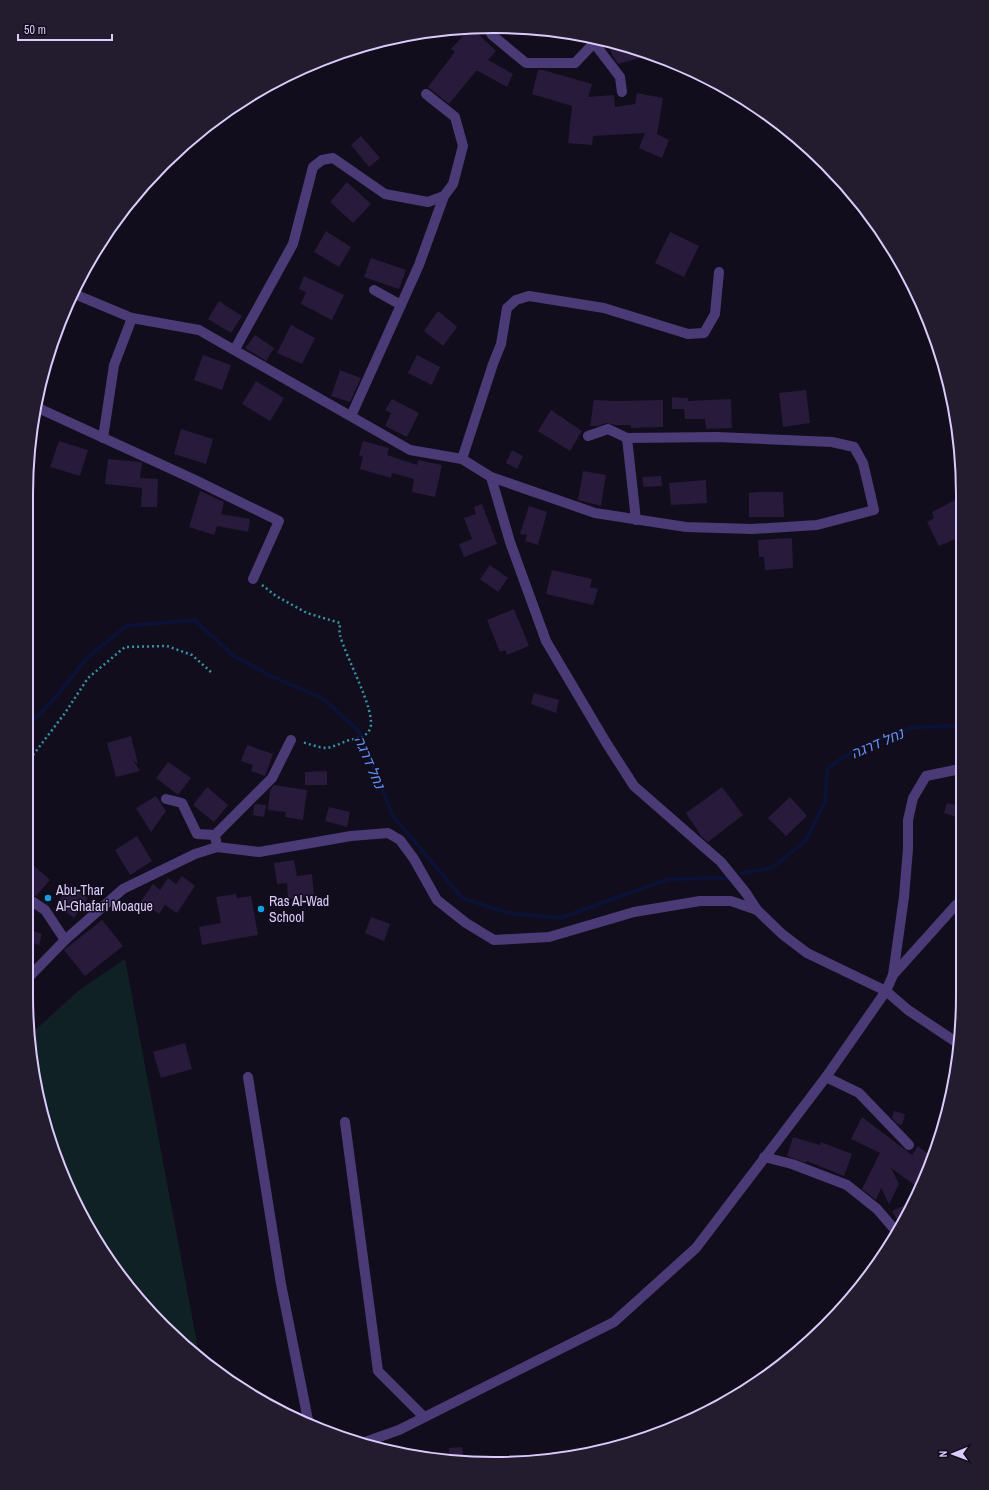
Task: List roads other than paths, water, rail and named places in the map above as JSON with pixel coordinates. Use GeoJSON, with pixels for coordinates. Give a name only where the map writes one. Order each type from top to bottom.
{"type":"FeatureCollection","features":[{"type":"Feature","properties":{"kind":"street"},"geometry":{"type":"LineString","coordinates":[[491,33],[526,63],[575,63],[591,43]]}},
{"type":"Feature","properties":{"kind":"street"},"geometry":{"type":"LineString","coordinates":[[596,45],[620,78],[622,92]]}},
{"type":"Feature","properties":{"kind":"street"},"geometry":{"type":"LineString","coordinates":[[351,416],[419,265],[444,196],[453,184],[462,146],[455,117],[426,94]]}},
{"type":"Feature","properties":{"kind":"street"},"geometry":{"type":"LineString","coordinates":[[235,349],[293,244],[313,167],[322,160],[334,158],[385,194],[428,202],[444,196]]}},
{"type":"Feature","properties":{"kind":"street"},"geometry":{"type":"LineString","coordinates":[[462,459],[492,364],[501,344],[507,308],[516,300],[529,296],[604,308],[688,334],[704,333],[715,314],[719,272]]}},
{"type":"Feature","properties":{"kind":"street"},"geometry":{"type":"LineString","coordinates":[[374,290],[401,305]]}},
{"type":"Feature","properties":{"kind":"street"},"geometry":{"type":"LineString","coordinates":[[78,296],[132,318],[200,330],[410,450],[462,459],[491,477],[595,513],[686,527],[752,529],[817,526],[874,510],[863,463],[854,447],[832,442],[732,437],[628,438],[608,429],[588,436]]}},
{"type":"Feature","properties":{"kind":"street"},"geometry":{"type":"LineString","coordinates":[[103,438],[114,365],[132,318]]}},
{"type":"Feature","properties":{"kind":"street"},"geometry":{"type":"LineString","coordinates":[[41,409],[194,479],[279,521],[253,578]]}},
{"type":"Feature","properties":{"kind":"street"},"geometry":{"type":"LineString","coordinates":[[628,438],[636,520]]}},
{"type":"Feature","properties":{"kind":"street"},"geometry":{"type":"LineString","coordinates":[[491,477],[510,542],[546,641],[607,744],[634,786],[721,862],[746,892],[757,910],[782,934],[807,953],[886,991],[908,1010],[954,1040]]}},
{"type":"Feature","properties":{"kind":"street"},"geometry":{"type":"LineString","coordinates":[[166,799],[182,803],[196,834],[215,835],[272,778],[291,740]]}},
{"type":"Feature","properties":{"kind":"street"},"geometry":{"type":"LineString","coordinates":[[370,1440],[400,1430],[614,1322],[696,1248],[826,1077],[886,991],[893,975],[904,897],[908,849],[908,820],[913,798],[926,776],[956,770]]}},
{"type":"Feature","properties":{"kind":"street"},"geometry":{"type":"LineString","coordinates":[[33,973],[65,940],[123,889],[195,854],[217,847],[260,852],[351,836],[388,833],[400,840],[414,859],[436,900],[494,940],[549,937],[634,912],[700,900],[731,901],[757,910]]}},
{"type":"Feature","properties":{"kind":"street"},"geometry":{"type":"LineString","coordinates":[[215,835],[217,847]]}},
{"type":"Feature","properties":{"kind":"street"},"geometry":{"type":"LineString","coordinates":[[33,902],[45,910],[65,940]]}},
{"type":"Feature","properties":{"kind":"street"},"geometry":{"type":"LineString","coordinates":[[893,975],[956,905]]}},
{"type":"Feature","properties":{"kind":"street"},"geometry":{"type":"LineString","coordinates":[[248,1077],[282,1284],[308,1417]]}},
{"type":"Feature","properties":{"kind":"street"},"geometry":{"type":"LineString","coordinates":[[826,1077],[859,1093],[909,1145]]}},
{"type":"Feature","properties":{"kind":"street"},"geometry":{"type":"LineString","coordinates":[[345,1122],[378,1371],[424,1417]]}},
{"type":"Feature","properties":{"kind":"street"},"geometry":{"type":"LineString","coordinates":[[764,1157],[792,1164],[847,1185],[877,1210],[893,1228]]}},
{"type":"Feature","properties":{"kind":"waterway","name":"נחל דרגה"},"geometry":{"type":"LineString","coordinates":[[33,721],[54,699],[87,658],[126,626],[194,620],[234,656],[271,676],[322,698],[359,731],[393,816],[462,898],[508,913],[560,918],[669,879],[727,878]]}},
{"type":"Feature","properties":{"kind":"waterway","name":"נחל דרגה"},"geometry":{"type":"LineString","coordinates":[[742,873],[772,868],[806,840],[825,802],[827,769],[854,750],[879,739],[915,727],[956,726]]}},
{"type":"Feature","properties":{"kind":"place","name":"Abu-Thar Al-Ghafari Moaque"},"geometry":{"type":"Point","coordinates":[48,898]}},
{"type":"Feature","properties":{"kind":"place","name":"Ras Al-Wad School"},"geometry":{"type":"Point","coordinates":[261,909]}}]}
